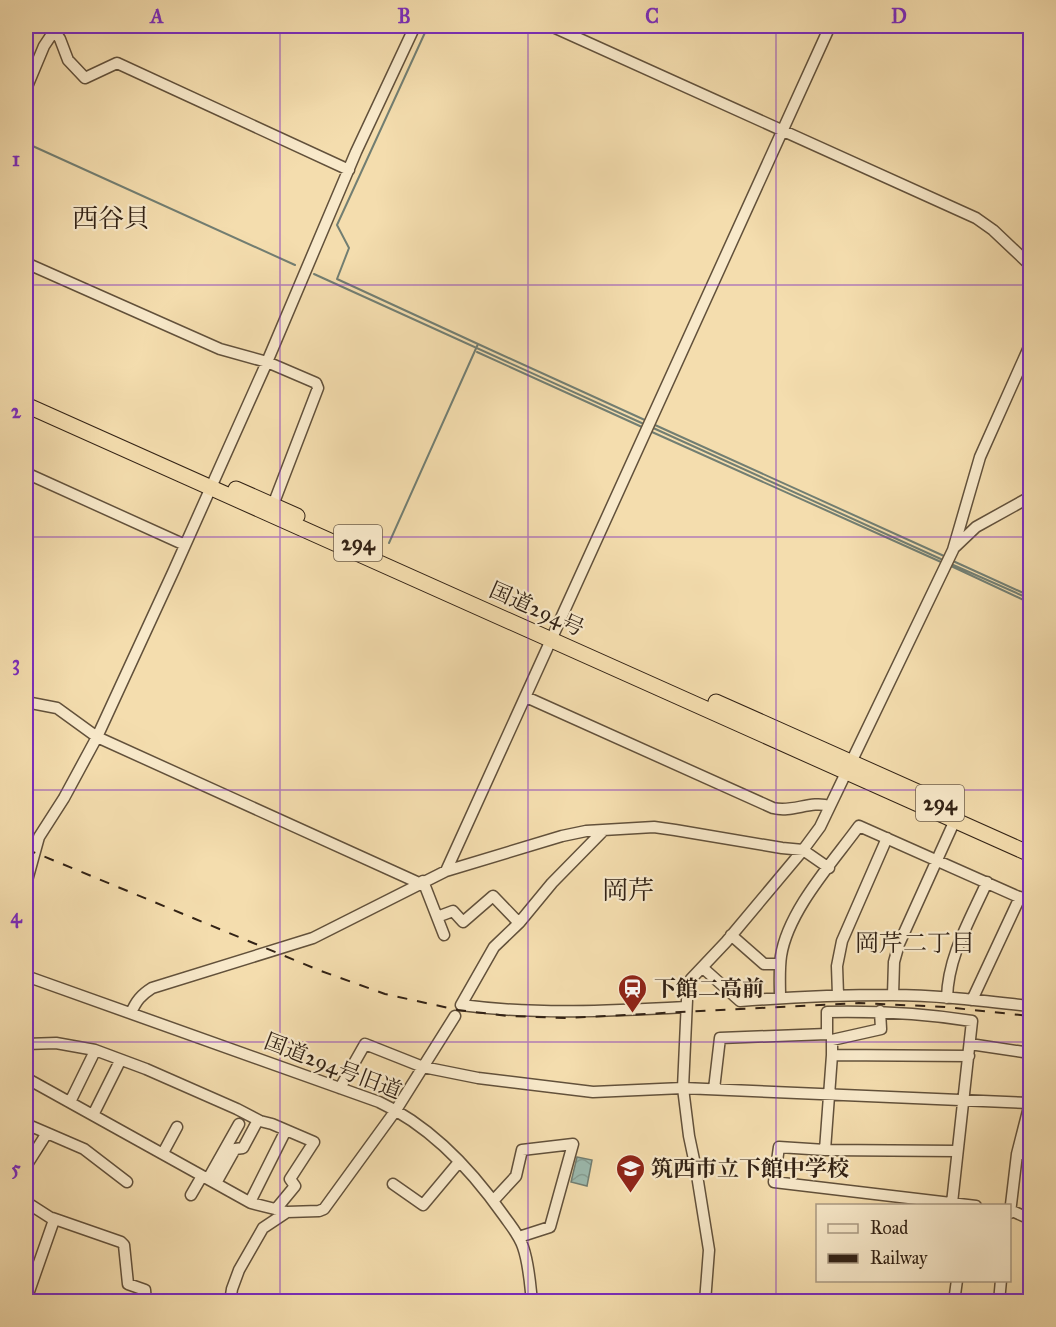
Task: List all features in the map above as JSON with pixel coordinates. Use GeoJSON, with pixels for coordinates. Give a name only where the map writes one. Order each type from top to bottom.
{"type":"FeatureCollection","features":[{"type":"Feature","properties":{"kind":"highway","name":"国道294号"},"geometry":{"type":"LineString","coordinates":[[26,395],[212,484],[273,505],[553,635]]}},
{"type":"Feature","properties":{"kind":"highway","name":"国道294号"},"geometry":{"type":"LineString","coordinates":[[26,405],[212,484],[848,767],[1030,843]]}},
{"type":"Feature","properties":{"kind":"highway","name":"国道294号"},"geometry":{"type":"LineString","coordinates":[[848,767],[1030,854]]}},
{"type":"Feature","properties":{"kind":"street"},"geometry":{"type":"LineString","coordinates":[[26,884],[39,837],[64,798],[97,737],[267,362],[349,170],[415,26]]}},
{"type":"Feature","properties":{"kind":"street"},"geometry":{"type":"LineString","coordinates":[[551,26],[976,218],[993,230],[1030,265]]}},
{"type":"Feature","properties":{"kind":"street"},"geometry":{"type":"LineString","coordinates":[[446,871],[830,26]]}},
{"type":"Feature","properties":{"kind":"street"},"geometry":{"type":"LineString","coordinates":[[53,28],[68,60],[85,78],[117,63],[349,170]]}},
{"type":"Feature","properties":{"kind":"street"},"geometry":{"type":"LineString","coordinates":[[26,90],[53,28]]}},
{"type":"Feature","properties":{"kind":"street"},"geometry":{"type":"LineString","coordinates":[[26,263],[220,350],[267,362],[316,383],[318,388],[273,505]]}},
{"type":"Feature","properties":{"kind":"street"},"geometry":{"type":"LineString","coordinates":[[705,1302],[709,1250],[683,1088],[686,1007],[691,979],[703,968],[820,827],[953,550],[980,457],[1030,345]]}},
{"type":"Feature","properties":{"kind":"street"},"geometry":{"type":"LineString","coordinates":[[26,473],[185,545]]}},
{"type":"Feature","properties":{"kind":"street"},"geometry":{"type":"LineString","coordinates":[[953,550],[966,534],[976,527],[1030,498]]}},
{"type":"Feature","properties":{"kind":"street"},"geometry":{"type":"LineString","coordinates":[[526,697],[773,808],[784,811],[819,802],[830,806]]}},
{"type":"Feature","properties":{"kind":"street"},"geometry":{"type":"LineString","coordinates":[[26,702],[57,708],[97,737],[421,882],[444,934]]}},
{"type":"Feature","properties":{"kind":"street"},"geometry":{"type":"LineString","coordinates":[[893,995],[892,975],[896,953],[955,820]]}},
{"type":"Feature","properties":{"kind":"street"},"geometry":{"type":"LineString","coordinates":[[780,998],[780,964],[783,945],[794,918],[859,825],[1030,902]]}},
{"type":"Feature","properties":{"kind":"street"},"geometry":{"type":"LineString","coordinates":[[131,1013],[136,1000],[152,988],[313,938],[446,871],[586,831],[654,827],[782,848],[803,849],[829,868]]}},
{"type":"Feature","properties":{"kind":"street"},"geometry":{"type":"LineString","coordinates":[[604,830],[494,947],[461,1005],[495,1010],[597,1012],[686,1007]]}},
{"type":"Feature","properties":{"kind":"street"},"geometry":{"type":"LineString","coordinates":[[838,995],[837,966],[842,941],[887,838]]}},
{"type":"Feature","properties":{"kind":"street"},"geometry":{"type":"LineString","coordinates":[[947,998],[947,979],[951,961],[987,882]]}},
{"type":"Feature","properties":{"kind":"street"},"geometry":{"type":"LineString","coordinates":[[437,918],[453,911],[463,922],[493,896],[519,923]]}},
{"type":"Feature","properties":{"kind":"street"},"geometry":{"type":"LineString","coordinates":[[972,1000],[1020,897]]}},
{"type":"Feature","properties":{"kind":"street"},"geometry":{"type":"LineString","coordinates":[[731,935],[764,964],[780,964]]}},
{"type":"Feature","properties":{"kind":"street"},"geometry":{"type":"LineString","coordinates":[[703,968],[740,1001],[838,995],[893,995],[1030,1006]]}},
{"type":"Feature","properties":{"kind":"street","name":"国道294号旧道"},"geometry":{"type":"LineString","coordinates":[[26,976],[340,1088],[396,1110],[418,1123],[459,1162],[493,1201],[519,1237],[526,1258],[532,1302]]}},
{"type":"Feature","properties":{"kind":"street"},"geometry":{"type":"LineString","coordinates":[[714,1089],[720,1038],[830,1037],[881,1029],[880,1011]]}},
{"type":"Feature","properties":{"kind":"street"},"geometry":{"type":"LineString","coordinates":[[825,1150],[832,1055],[827,1012],[880,1011],[972,1021],[952,1203]]}},
{"type":"Feature","properties":{"kind":"street"},"geometry":{"type":"LineString","coordinates":[[26,1078],[162,1153],[208,1175],[250,1202],[282,1210],[319,1211],[324,1209],[396,1110],[455,1016]]}},
{"type":"Feature","properties":{"kind":"street"},"geometry":{"type":"LineString","coordinates":[[26,1044],[56,1043],[95,1050],[146,1069],[314,1143],[290,1179],[296,1186],[282,1210],[263,1228],[239,1270],[230,1302]]}},
{"type":"Feature","properties":{"kind":"street"},"geometry":{"type":"LineString","coordinates":[[340,1088],[365,1044],[423,1067],[478,1078],[593,1092],[683,1088],[1030,1103],[1017,1154],[1011,1204]]}},
{"type":"Feature","properties":{"kind":"street"},"geometry":{"type":"LineString","coordinates":[[970,1044],[1030,1053]]}},
{"type":"Feature","properties":{"kind":"street"},"geometry":{"type":"LineString","coordinates":[[70,1102],[94,1053]]}},
{"type":"Feature","properties":{"kind":"street"},"geometry":{"type":"LineString","coordinates":[[832,1055],[969,1056]]}},
{"type":"Feature","properties":{"kind":"street"},"geometry":{"type":"LineString","coordinates":[[93,1115],[119,1063]]}},
{"type":"Feature","properties":{"kind":"street"},"geometry":{"type":"LineString","coordinates":[[191,1195],[235,1149],[243,1148],[258,1120]]}},
{"type":"Feature","properties":{"kind":"street"},"geometry":{"type":"LineString","coordinates":[[26,1124],[84,1149],[127,1182]]}},
{"type":"Feature","properties":{"kind":"street"},"geometry":{"type":"LineString","coordinates":[[208,1175],[239,1124]]}},
{"type":"Feature","properties":{"kind":"street"},"geometry":{"type":"LineString","coordinates":[[162,1153],[177,1127]]}},
{"type":"Feature","properties":{"kind":"street"},"geometry":{"type":"LineString","coordinates":[[250,1202],[286,1130]]}},
{"type":"Feature","properties":{"kind":"street"},"geometry":{"type":"LineString","coordinates":[[26,1166],[47,1132]]}},
{"type":"Feature","properties":{"kind":"street"},"geometry":{"type":"LineString","coordinates":[[493,1201],[516,1176],[522,1150],[573,1144],[550,1227],[519,1237]]}},
{"type":"Feature","properties":{"kind":"street"},"geometry":{"type":"LineString","coordinates":[[957,1151],[825,1150],[779,1147],[774,1182],[961,1204]]}},
{"type":"Feature","properties":{"kind":"street"},"geometry":{"type":"LineString","coordinates":[[1017,1154],[1030,1154]]}},
{"type":"Feature","properties":{"kind":"street"},"geometry":{"type":"LineString","coordinates":[[393,1184],[423,1205],[459,1162]]}},
{"type":"Feature","properties":{"kind":"street"},"geometry":{"type":"LineString","coordinates":[[26,1202],[52,1218],[121,1242],[124,1245],[128,1284],[145,1290],[146,1302]]}},
{"type":"Feature","properties":{"kind":"street"},"geometry":{"type":"LineString","coordinates":[[1011,1211],[1030,1219]]}},
{"type":"Feature","properties":{"kind":"street"},"geometry":{"type":"LineString","coordinates":[[26,1300],[54,1220],[52,1218]]}},
{"type":"Feature","properties":{"kind":"street"},"geometry":{"type":"LineString","coordinates":[[954,1302],[957,1282]]}},
{"type":"Feature","properties":{"kind":"street"},"geometry":{"type":"LineString","coordinates":[[999,1302],[1001,1282]]}},
{"type":"Feature","properties":{"kind":"water"},"geometry":{"type":"Polygon","coordinates":[[[577,1157],[592,1160],[587,1186],[571,1182],[577,1157]]]}},
{"type":"Feature","properties":{"kind":"waterway"},"geometry":{"type":"LineString","coordinates":[[389,543],[478,344],[337,279],[349,248],[337,225],[428,26]]}},
{"type":"Feature","properties":{"kind":"waterway"},"geometry":{"type":"LineString","coordinates":[[26,143],[295,265]]}},
{"type":"Feature","properties":{"kind":"waterway"},"geometry":{"type":"LineString","coordinates":[[314,274],[646,425]]}},
{"type":"Feature","properties":{"kind":"waterway"},"geometry":{"type":"LineString","coordinates":[[478,344],[647,421]]}},
{"type":"Feature","properties":{"kind":"waterway"},"geometry":{"type":"LineString","coordinates":[[477,352],[642,427]]}},
{"type":"Feature","properties":{"kind":"waterway"},"geometry":{"type":"LineString","coordinates":[[655,425],[944,556]]}},
{"type":"Feature","properties":{"kind":"waterway"},"geometry":{"type":"LineString","coordinates":[[651,427],[943,560]]}},
{"type":"Feature","properties":{"kind":"waterway"},"geometry":{"type":"LineString","coordinates":[[652,432],[941,562]]}},
{"type":"Feature","properties":{"kind":"waterway"},"geometry":{"type":"LineString","coordinates":[[953,561],[1030,596]]}},
{"type":"Feature","properties":{"kind":"waterway"},"geometry":{"type":"LineString","coordinates":[[951,564],[1030,599]]}},
{"type":"Feature","properties":{"kind":"waterway"},"geometry":{"type":"LineString","coordinates":[[951,566],[1030,603]]}},
{"type":"Feature","properties":{"kind":"railway"},"geometry":{"type":"LineString","coordinates":[[26,849],[321,971],[385,994],[458,1010],[508,1016],[565,1018],[859,1003],[945,1007],[1030,1016]]}},
{"type":"Feature","properties":{"kind":"place","name":"下館二高前"},"geometry":{"type":"Point","coordinates":[633,1014]}},
{"type":"Feature","properties":{"kind":"place","name":"筑西市立下館中学校"},"geometry":{"type":"Point","coordinates":[630,1194]}},
{"type":"Feature","properties":{"kind":"district","name":"西谷貝"},"geometry":{"type":"Point","coordinates":[111,218]}},
{"type":"Feature","properties":{"kind":"district","name":"岡芹"},"geometry":{"type":"Point","coordinates":[628,890]}},
{"type":"Feature","properties":{"kind":"district","name":"岡芹二丁目"},"geometry":{"type":"Point","coordinates":[915,943]}}]}
